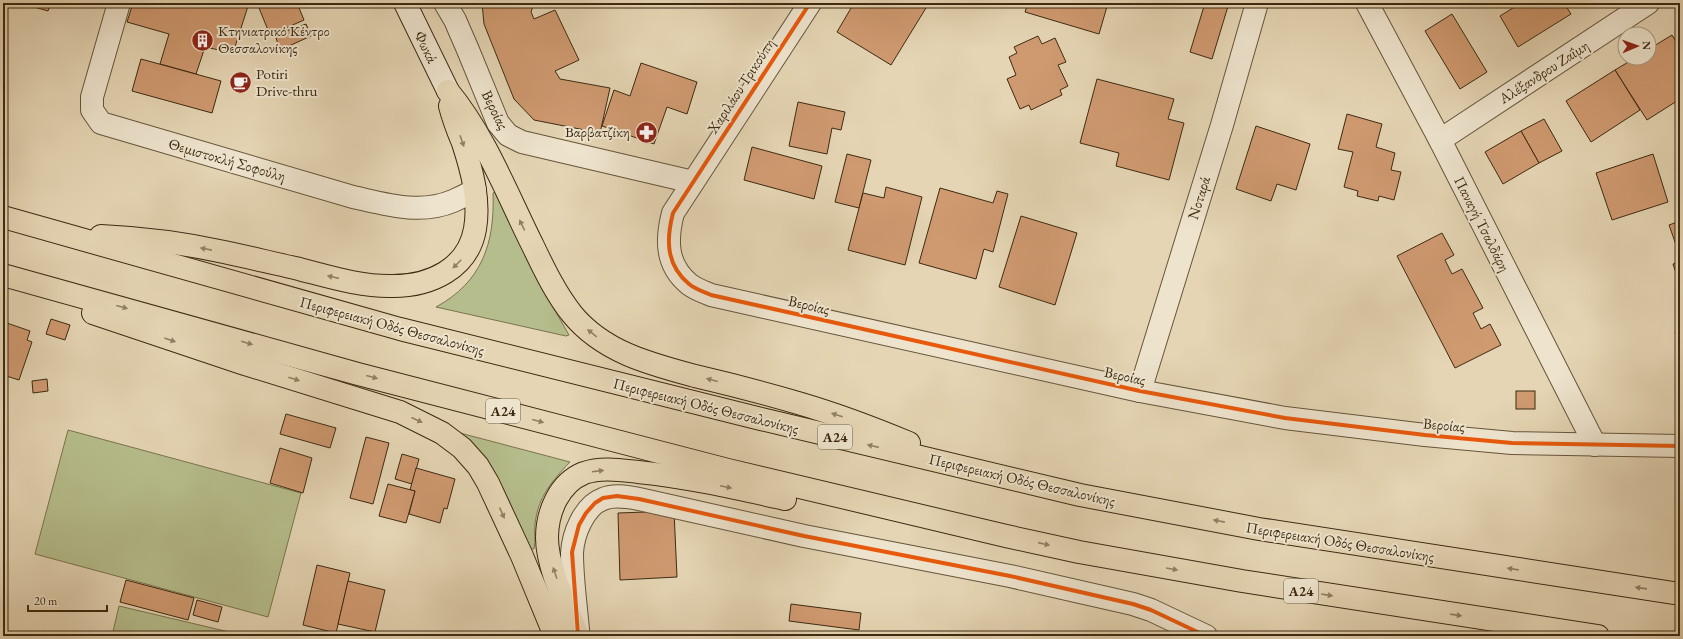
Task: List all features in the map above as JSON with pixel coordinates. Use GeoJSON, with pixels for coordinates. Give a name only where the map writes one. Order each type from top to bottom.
{"type":"FeatureCollection","features":[{"type":"Feature","properties":{"kind":"highway"},"geometry":{"type":"LineString","coordinates":[[62,234],[177,243],[225,252],[355,282],[401,286],[433,279],[449,271],[460,262],[468,250],[474,235],[477,210],[471,169],[452,112],[448,91]]}},
{"type":"Feature","properties":{"kind":"highway"},"geometry":{"type":"LineString","coordinates":[[448,91],[463,109],[482,143],[540,262],[561,298],[572,314],[590,332],[617,350],[650,364],[797,402],[850,419],[978,470]]}},
{"type":"Feature","properties":{"kind":"highway","name":"Περιφερειακή Οδός Θεσσαλονίκης"},"geometry":{"type":"LineString","coordinates":[[3,217],[400,329],[731,412],[1080,495],[1259,529],[1680,594]]}},
{"type":"Feature","properties":{"kind":"highway"},"geometry":{"type":"LineString","coordinates":[[3,276],[55,299],[132,327],[400,412],[442,433],[462,448],[478,466],[488,483],[522,556],[555,636]]}},
{"type":"Feature","properties":{"kind":"highway","name":"Α24"},"geometry":{"type":"LineString","coordinates":[[3,276],[358,374],[706,464],[1006,536],[1079,552],[1248,583],[1598,636]]}},
{"type":"Feature","properties":{"kind":"highway"},"geometry":{"type":"LineString","coordinates":[[578,635],[549,557],[547,538],[548,522],[553,504],[562,489],[574,478],[596,470],[618,470],[670,475],[932,530],[974,535],[1006,536]]}},
{"type":"Feature","properties":{"kind":"street","name":"Θεμιστοκλή Σοφούλη"},"geometry":{"type":"LineString","coordinates":[[119,3],[92,97],[92,110],[101,123],[353,197],[390,205],[407,208],[438,206],[453,201],[475,190]]}},
{"type":"Feature","properties":{"kind":"street","name":"Φωκά"},"geometry":{"type":"LineString","coordinates":[[405,3],[448,91]]}},
{"type":"Feature","properties":{"kind":"street","name":"Βεροίας"},"geometry":{"type":"LineString","coordinates":[[445,3],[455,20],[498,123],[508,135],[522,142],[693,182],[673,214],[668,231],[669,251],[676,270],[690,284],[711,295],[1140,391],[1285,418],[1365,429],[1512,443],[1680,446]]}},
{"type":"Feature","properties":{"kind":"street","name":"Χαριλάου Τρικούπη"},"geometry":{"type":"LineString","coordinates":[[693,182],[810,3]]}},
{"type":"Feature","properties":{"kind":"street","name":"Νοταρά"},"geometry":{"type":"LineString","coordinates":[[1140,391],[1222,126],[1257,3]]}},
{"type":"Feature","properties":{"kind":"street","name":"Παναγή Τσαλδάρη"},"geometry":{"type":"LineString","coordinates":[[1367,3],[1440,140],[1595,445]]}},
{"type":"Feature","properties":{"kind":"street","name":"Αλέξανδρου Ζαΐμη"},"geometry":{"type":"LineString","coordinates":[[1440,140],[1648,3]]}},
{"type":"Feature","properties":{"kind":"street"},"geometry":{"type":"LineString","coordinates":[[578,635],[572,552],[575,538],[586,513],[596,503],[603,498],[617,496],[639,499],[804,536],[1010,576],[1133,604],[1151,610],[1206,636]]}},
{"type":"Feature","properties":{"kind":"green space"},"geometry":{"type":"Polygon","coordinates":[[[495,192],[537,279],[569,335],[566,336],[436,307],[452,297],[465,286],[475,273],[488,244],[493,211],[493,193],[495,192]]]}},
{"type":"Feature","properties":{"kind":"green space"},"geometry":{"type":"Polygon","coordinates":[[[68,430],[301,493],[268,617],[35,554],[68,430]]]}},
{"type":"Feature","properties":{"kind":"green space"},"geometry":{"type":"Polygon","coordinates":[[[460,433],[570,462],[547,490],[539,506],[535,524],[534,549],[529,549],[460,433]]]}},
{"type":"Feature","properties":{"kind":"green space"},"geometry":{"type":"Polygon","coordinates":[[[119,606],[246,636],[112,636],[119,606]]]}},
{"type":"Feature","properties":{"kind":"building"},"geometry":{"type":"Polygon","coordinates":[[[36,3],[51,3],[48,11],[34,7],[36,3]]]}},
{"type":"Feature","properties":{"kind":"building","name":"Κτηνιατρικό Κέντρο Θεσσαλονίκης"},"geometry":{"type":"Polygon","coordinates":[[[133,3],[249,3],[233,53],[205,47],[196,74],[160,64],[169,34],[127,22],[133,3]]]}},
{"type":"Feature","properties":{"kind":"building"},"geometry":{"type":"Polygon","coordinates":[[[257,3],[297,3],[304,20],[270,35],[257,3]]]}},
{"type":"Feature","properties":{"kind":"building"},"geometry":{"type":"Polygon","coordinates":[[[482,3],[534,3],[531,12],[534,19],[555,10],[579,60],[555,71],[560,79],[610,88],[600,133],[534,120],[514,99],[484,24],[482,3]]]}},
{"type":"Feature","properties":{"kind":"building"},"geometry":{"type":"Polygon","coordinates":[[[854,3],[929,3],[891,65],[837,32],[854,3]]]}},
{"type":"Feature","properties":{"kind":"building"},"geometry":{"type":"Polygon","coordinates":[[[1028,3],[1108,3],[1099,34],[1025,12],[1028,3]]]}},
{"type":"Feature","properties":{"kind":"building"},"geometry":{"type":"Polygon","coordinates":[[[1205,3],[1229,3],[1212,59],[1190,52],[1205,3]]]}},
{"type":"Feature","properties":{"kind":"building"},"geometry":{"type":"Polygon","coordinates":[[[1521,3],[1564,3],[1571,14],[1518,47],[1500,16],[1521,3]]]}},
{"type":"Feature","properties":{"kind":"building"},"geometry":{"type":"Polygon","coordinates":[[[1452,14],[1487,72],[1460,89],[1425,31],[1452,14]]]}},
{"type":"Feature","properties":{"kind":"building"},"geometry":{"type":"Polygon","coordinates":[[[306,24],[311,36],[280,50],[275,35],[306,24]]]}},
{"type":"Feature","properties":{"kind":"building"},"geometry":{"type":"Polygon","coordinates":[[[1672,35],[1680,48],[1680,99],[1647,120],[1615,70],[1622,66],[1657,66],[1657,44],[1672,35]]]}},
{"type":"Feature","properties":{"kind":"building"},"geometry":{"type":"Polygon","coordinates":[[[1038,36],[1042,44],[1055,38],[1066,62],[1058,65],[1068,86],[1060,90],[1062,95],[1031,110],[1029,105],[1020,109],[1007,79],[1016,75],[1009,57],[1017,53],[1014,47],[1038,36]]]}},
{"type":"Feature","properties":{"kind":"building"},"geometry":{"type":"Polygon","coordinates":[[[141,59],[221,81],[212,113],[132,91],[141,59]]]}},
{"type":"Feature","properties":{"kind":"building"},"geometry":{"type":"Polygon","coordinates":[[[641,63],[697,82],[687,114],[667,107],[654,144],[602,126],[614,90],[630,96],[641,63]]]}},
{"type":"Feature","properties":{"kind":"building"},"geometry":{"type":"Polygon","coordinates":[[[1615,70],[1640,110],[1591,142],[1566,101],[1615,70]]]}},
{"type":"Feature","properties":{"kind":"building"},"geometry":{"type":"Polygon","coordinates":[[[1097,79],[1174,99],[1168,119],[1184,123],[1169,180],[1116,166],[1119,153],[1080,143],[1097,79]]]}},
{"type":"Feature","properties":{"kind":"building"},"geometry":{"type":"Polygon","coordinates":[[[798,102],[845,112],[841,130],[832,128],[827,154],[789,146],[798,102]]]}},
{"type":"Feature","properties":{"kind":"building"},"geometry":{"type":"Polygon","coordinates":[[[1347,114],[1382,124],[1376,147],[1395,153],[1391,170],[1401,172],[1394,200],[1379,196],[1378,201],[1357,196],[1358,191],[1344,187],[1353,152],[1338,149],[1347,114]]]}},
{"type":"Feature","properties":{"kind":"building"},"geometry":{"type":"Polygon","coordinates":[[[1544,119],[1562,151],[1539,163],[1521,131],[1544,119]]]}},
{"type":"Feature","properties":{"kind":"building"},"geometry":{"type":"Polygon","coordinates":[[[1256,126],[1310,144],[1296,190],[1277,184],[1271,201],[1236,189],[1256,126]]]}},
{"type":"Feature","properties":{"kind":"building"},"geometry":{"type":"Polygon","coordinates":[[[1521,131],[1539,163],[1503,184],[1485,152],[1521,131]]]}},
{"type":"Feature","properties":{"kind":"building"},"geometry":{"type":"Polygon","coordinates":[[[752,147],[822,166],[814,199],[744,180],[752,147]]]}},
{"type":"Feature","properties":{"kind":"building"},"geometry":{"type":"Polygon","coordinates":[[[847,154],[871,160],[859,208],[835,202],[847,154]]]}},
{"type":"Feature","properties":{"kind":"building"},"geometry":{"type":"Polygon","coordinates":[[[1653,154],[1668,202],[1612,220],[1596,173],[1653,154]]]}},
{"type":"Feature","properties":{"kind":"building"},"geometry":{"type":"Polygon","coordinates":[[[886,187],[922,197],[905,265],[848,250],[863,193],[884,198],[886,187]]]}},
{"type":"Feature","properties":{"kind":"building"},"geometry":{"type":"Polygon","coordinates":[[[940,188],[993,203],[997,191],[1008,194],[993,252],[984,249],[976,279],[919,263],[940,188]]]}},
{"type":"Feature","properties":{"kind":"building"},"geometry":{"type":"Polygon","coordinates":[[[1021,216],[1077,233],[1055,305],[999,287],[1021,216]]]}},
{"type":"Feature","properties":{"kind":"building"},"geometry":{"type":"Polygon","coordinates":[[[1680,221],[1680,256],[1669,225],[1680,221]]]}},
{"type":"Feature","properties":{"kind":"building"},"geometry":{"type":"Polygon","coordinates":[[[1442,233],[1454,255],[1445,260],[1452,274],[1462,269],[1483,308],[1473,313],[1481,329],[1490,324],[1501,345],[1455,368],[1397,256],[1442,233]]]}},
{"type":"Feature","properties":{"kind":"building"},"geometry":{"type":"Polygon","coordinates":[[[1680,262],[1680,285],[1673,264],[1680,262]]]}},
{"type":"Feature","properties":{"kind":"building"},"geometry":{"type":"Polygon","coordinates":[[[51,319],[70,325],[65,340],[46,334],[51,319]]]}},
{"type":"Feature","properties":{"kind":"building"},"geometry":{"type":"Polygon","coordinates":[[[4,322],[30,331],[27,340],[32,342],[19,380],[3,375],[4,322]]]}},
{"type":"Feature","properties":{"kind":"building"},"geometry":{"type":"Polygon","coordinates":[[[1680,330],[1680,355],[1675,332],[1680,330]]]}},
{"type":"Feature","properties":{"kind":"building"},"geometry":{"type":"Polygon","coordinates":[[[47,379],[48,391],[33,393],[32,381],[47,379]]]}},
{"type":"Feature","properties":{"kind":"building"},"geometry":{"type":"Polygon","coordinates":[[[1516,391],[1535,391],[1535,409],[1516,409],[1516,391]]]}},
{"type":"Feature","properties":{"kind":"building"},"geometry":{"type":"Polygon","coordinates":[[[286,414],[336,428],[330,448],[280,434],[286,414]]]}},
{"type":"Feature","properties":{"kind":"building"},"geometry":{"type":"Polygon","coordinates":[[[366,437],[389,443],[373,504],[350,498],[366,437]]]}},
{"type":"Feature","properties":{"kind":"building"},"geometry":{"type":"Polygon","coordinates":[[[280,448],[312,458],[303,493],[270,483],[280,448]]]}},
{"type":"Feature","properties":{"kind":"building"},"geometry":{"type":"Polygon","coordinates":[[[402,454],[419,459],[412,484],[395,479],[402,454]]]}},
{"type":"Feature","properties":{"kind":"building"},"geometry":{"type":"Polygon","coordinates":[[[416,468],[455,479],[447,509],[444,508],[440,523],[409,514],[415,491],[410,490],[416,468]]]}},
{"type":"Feature","properties":{"kind":"building"},"geometry":{"type":"Polygon","coordinates":[[[388,484],[415,491],[406,523],[379,516],[388,484]]]}},
{"type":"Feature","properties":{"kind":"building"},"geometry":{"type":"Polygon","coordinates":[[[674,511],[677,577],[620,580],[618,513],[674,511]]]}},
{"type":"Feature","properties":{"kind":"building"},"geometry":{"type":"Polygon","coordinates":[[[317,565],[350,573],[336,633],[303,625],[317,565]]]}},
{"type":"Feature","properties":{"kind":"building"},"geometry":{"type":"Polygon","coordinates":[[[126,580],[194,598],[188,620],[120,602],[126,580]]]}},
{"type":"Feature","properties":{"kind":"building"},"geometry":{"type":"Polygon","coordinates":[[[348,581],[385,590],[375,632],[338,624],[348,581]]]}},
{"type":"Feature","properties":{"kind":"building"},"geometry":{"type":"Polygon","coordinates":[[[197,600],[222,607],[218,622],[193,615],[197,600]]]}},
{"type":"Feature","properties":{"kind":"building"},"geometry":{"type":"Polygon","coordinates":[[[791,604],[861,613],[859,630],[789,621],[791,604]]]}},
{"type":"Feature","properties":{"kind":"cycle path"},"geometry":{"type":"LineString","coordinates":[[810,3],[673,213],[669,233],[672,260],[681,277],[697,289],[711,295],[1140,391],[1285,418],[1425,435],[1512,443],[1680,446]]}},
{"type":"Feature","properties":{"kind":"cycle path"},"geometry":{"type":"LineString","coordinates":[[578,635],[572,552],[579,525],[586,513],[595,503],[603,498],[617,496],[639,499],[804,536],[1010,576],[1133,604],[1151,610],[1206,636]]}},
{"type":"Feature","properties":{"kind":"place","name":"Κτηνιατρικό Κέντρο Θεσσαλονίκης"},"geometry":{"type":"Point","coordinates":[202,40]}},
{"type":"Feature","properties":{"kind":"place","name":"Potiri Drive-thru"},"geometry":{"type":"Point","coordinates":[241,83]}},
{"type":"Feature","properties":{"kind":"place","name":"Βαρβατζίκη"},"geometry":{"type":"Point","coordinates":[646,132]}}]}
